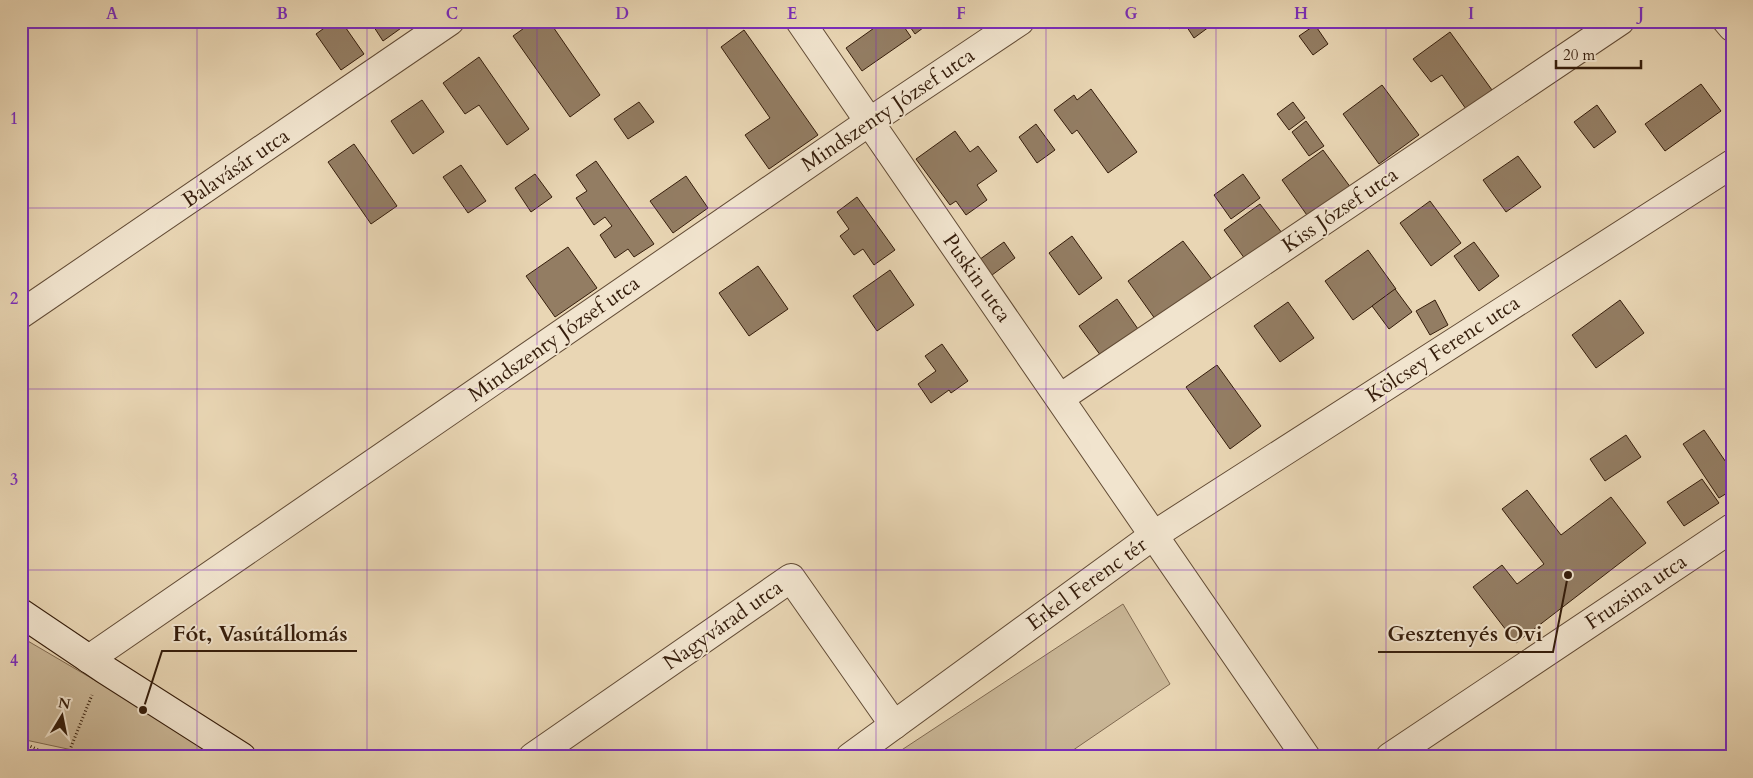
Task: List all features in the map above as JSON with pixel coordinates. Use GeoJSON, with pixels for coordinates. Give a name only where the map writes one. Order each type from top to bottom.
{"type":"FeatureCollection","features":[{"type":"Feature","properties":{"kind":"street","name":"Balavásár utca"},"geometry":{"type":"LineString","coordinates":[[21,314],[450,21]]}},
{"type":"Feature","properties":{"kind":"street","name":"Puskin utca"},"geometry":{"type":"LineString","coordinates":[[800,21],[1154,535]]}},
{"type":"Feature","properties":{"kind":"street","name":"Mindszenty József utca"},"geometry":{"type":"LineString","coordinates":[[96,664],[869,122],[1020,21]]}},
{"type":"Feature","properties":{"kind":"street","name":"Kiss József utca"},"geometry":{"type":"LineString","coordinates":[[1060,398],[1620,21]]}},
{"type":"Feature","properties":{"kind":"street"},"geometry":{"type":"LineString","coordinates":[[1727,21],[1732,27]]}},
{"type":"Feature","properties":{"kind":"street","name":"Kölcsey Ferenc utca"},"geometry":{"type":"LineString","coordinates":[[1154,535],[1732,164]]}},
{"type":"Feature","properties":{"kind":"street","name":"Fruzsina utca"},"geometry":{"type":"LineString","coordinates":[[1390,757],[1732,528]]}},
{"type":"Feature","properties":{"kind":"street","name":"Erkel Ferenc tér"},"geometry":{"type":"LineString","coordinates":[[850,757],[1154,535],[1306,757]]}},
{"type":"Feature","properties":{"kind":"street","name":"Nagyvárad utca"},"geometry":{"type":"LineString","coordinates":[[533,757],[791,578],[894,725]]}},
{"type":"Feature","properties":{"kind":"street"},"geometry":{"type":"LineString","coordinates":[[21,613],[96,664],[242,757]]}},
{"type":"Feature","properties":{"kind":"path"},"geometry":{"type":"LineString","coordinates":[[67,757],[96,664]]}},
{"type":"Feature","properties":{"kind":"path"},"geometry":{"type":"LineString","coordinates":[[21,742],[54,757]]}},
{"type":"Feature","properties":{"kind":"shaded area"},"geometry":{"type":"Polygon","coordinates":[[[1123,604],[1170,684],[1063,757],[891,757],[1123,604]]]}},
{"type":"Feature","properties":{"kind":"shaded area"},"geometry":{"type":"Polygon","coordinates":[[[21,637],[226,757],[105,757],[21,739],[21,637]]]}},
{"type":"Feature","properties":{"kind":"building"},"geometry":{"type":"Polygon","coordinates":[[[334,21],[341,21],[364,54],[341,70],[316,34],[334,21]]]}},
{"type":"Feature","properties":{"kind":"building"},"geometry":{"type":"Polygon","coordinates":[[[370,21],[411,21],[383,41],[370,21]]]}},
{"type":"Feature","properties":{"kind":"building"},"geometry":{"type":"Polygon","coordinates":[[[534,21],[549,21],[600,95],[570,117],[513,36],[534,21]]]}},
{"type":"Feature","properties":{"kind":"building"},"geometry":{"type":"Polygon","coordinates":[[[884,21],[900,21],[911,37],[862,71],[846,48],[884,21]]]}},
{"type":"Feature","properties":{"kind":"building"},"geometry":{"type":"Polygon","coordinates":[[[906,21],[932,21],[915,34],[906,21]]]}},
{"type":"Feature","properties":{"kind":"building"},"geometry":{"type":"Polygon","coordinates":[[[1163,21],[1180,21],[1169,29],[1163,21]]]}},
{"type":"Feature","properties":{"kind":"building"},"geometry":{"type":"Polygon","coordinates":[[[1183,21],[1211,21],[1213,24],[1194,38],[1183,21]]]}},
{"type":"Feature","properties":{"kind":"building"},"geometry":{"type":"Polygon","coordinates":[[[1315,25],[1328,44],[1313,55],[1299,36],[1315,25]]]}},
{"type":"Feature","properties":{"kind":"building"},"geometry":{"type":"Polygon","coordinates":[[[744,30],[818,135],[769,169],[745,135],[770,118],[721,47],[744,30]]]}},
{"type":"Feature","properties":{"kind":"building"},"geometry":{"type":"Polygon","coordinates":[[[1450,32],[1492,90],[1466,109],[1442,75],[1431,82],[1413,59],[1450,32]]]}},
{"type":"Feature","properties":{"kind":"building"},"geometry":{"type":"Polygon","coordinates":[[[479,57],[529,129],[507,145],[479,105],[465,114],[443,83],[479,57]]]}},
{"type":"Feature","properties":{"kind":"building"},"geometry":{"type":"Polygon","coordinates":[[[1701,84],[1721,111],[1665,151],[1645,124],[1701,84]]]}},
{"type":"Feature","properties":{"kind":"building"},"geometry":{"type":"Polygon","coordinates":[[[1382,85],[1419,135],[1379,164],[1343,114],[1382,85]]]}},
{"type":"Feature","properties":{"kind":"building"},"geometry":{"type":"Polygon","coordinates":[[[1091,89],[1137,152],[1108,173],[1077,130],[1072,134],[1054,110],[1074,95],[1077,100],[1091,89]]]}},
{"type":"Feature","properties":{"kind":"building"},"geometry":{"type":"Polygon","coordinates":[[[422,100],[444,132],[413,154],[391,121],[422,100]]]}},
{"type":"Feature","properties":{"kind":"building"},"geometry":{"type":"Polygon","coordinates":[[[639,102],[654,122],[628,139],[614,119],[639,102]]]}},
{"type":"Feature","properties":{"kind":"building"},"geometry":{"type":"Polygon","coordinates":[[[1293,102],[1305,118],[1289,130],[1277,114],[1293,102]]]}},
{"type":"Feature","properties":{"kind":"building"},"geometry":{"type":"Polygon","coordinates":[[[1597,105],[1616,132],[1594,148],[1574,122],[1597,105]]]}},
{"type":"Feature","properties":{"kind":"building"},"geometry":{"type":"Polygon","coordinates":[[[1306,121],[1324,146],[1309,156],[1292,132],[1306,121]]]}},
{"type":"Feature","properties":{"kind":"building"},"geometry":{"type":"Polygon","coordinates":[[[1036,124],[1055,150],[1037,163],[1019,137],[1036,124]]]}},
{"type":"Feature","properties":{"kind":"building"},"geometry":{"type":"Polygon","coordinates":[[[955,131],[970,152],[978,146],[997,171],[977,185],[987,200],[966,215],[956,201],[950,205],[916,159],[955,131]]]}},
{"type":"Feature","properties":{"kind":"building"},"geometry":{"type":"Polygon","coordinates":[[[354,144],[397,206],[371,224],[328,162],[354,144]]]}},
{"type":"Feature","properties":{"kind":"building"},"geometry":{"type":"Polygon","coordinates":[[[1323,150],[1351,188],[1309,218],[1282,180],[1323,150]]]}},
{"type":"Feature","properties":{"kind":"building"},"geometry":{"type":"Polygon","coordinates":[[[1518,156],[1541,187],[1506,212],[1483,180],[1518,156]]]}},
{"type":"Feature","properties":{"kind":"building"},"geometry":{"type":"Polygon","coordinates":[[[596,161],[654,244],[634,257],[628,249],[615,258],[600,235],[612,226],[605,217],[594,225],[576,198],[587,191],[576,175],[596,161]]]}},
{"type":"Feature","properties":{"kind":"building"},"geometry":{"type":"Polygon","coordinates":[[[461,165],[486,201],[468,213],[443,177],[461,165]]]}},
{"type":"Feature","properties":{"kind":"building"},"geometry":{"type":"Polygon","coordinates":[[[535,174],[552,197],[531,212],[515,188],[535,174]]]}},
{"type":"Feature","properties":{"kind":"building"},"geometry":{"type":"Polygon","coordinates":[[[1243,174],[1260,198],[1231,219],[1214,195],[1243,174]]]}},
{"type":"Feature","properties":{"kind":"building"},"geometry":{"type":"Polygon","coordinates":[[[686,176],[708,208],[673,233],[650,201],[686,176]]]}},
{"type":"Feature","properties":{"kind":"building"},"geometry":{"type":"Polygon","coordinates":[[[857,197],[895,250],[874,265],[863,249],[854,255],[840,236],[849,229],[837,212],[857,197]]]}},
{"type":"Feature","properties":{"kind":"building"},"geometry":{"type":"Polygon","coordinates":[[[1430,201],[1461,243],[1431,266],[1400,223],[1430,201]]]}},
{"type":"Feature","properties":{"kind":"building"},"geometry":{"type":"Polygon","coordinates":[[[1260,204],[1282,233],[1245,259],[1224,230],[1260,204]]]}},
{"type":"Feature","properties":{"kind":"building"},"geometry":{"type":"Polygon","coordinates":[[[1072,236],[1102,278],[1079,295],[1049,253],[1072,236]]]}},
{"type":"Feature","properties":{"kind":"building"},"geometry":{"type":"Polygon","coordinates":[[[1183,241],[1214,282],[1158,323],[1128,281],[1183,241]]]}},
{"type":"Feature","properties":{"kind":"building"},"geometry":{"type":"Polygon","coordinates":[[[1004,242],[1015,258],[988,278],[976,262],[1004,242]]]}},
{"type":"Feature","properties":{"kind":"building"},"geometry":{"type":"Polygon","coordinates":[[[1474,242],[1499,276],[1479,291],[1454,256],[1474,242]]]}},
{"type":"Feature","properties":{"kind":"building"},"geometry":{"type":"Polygon","coordinates":[[[568,247],[597,288],[555,317],[526,276],[568,247]]]}},
{"type":"Feature","properties":{"kind":"building"},"geometry":{"type":"Polygon","coordinates":[[[1368,250],[1396,289],[1353,320],[1325,281],[1368,250]]]}},
{"type":"Feature","properties":{"kind":"building"},"geometry":{"type":"Polygon","coordinates":[[[758,266],[788,309],[749,336],[719,293],[758,266]]]}},
{"type":"Feature","properties":{"kind":"building"},"geometry":{"type":"Polygon","coordinates":[[[890,270],[914,305],[877,331],[853,296],[890,270]]]}},
{"type":"Feature","properties":{"kind":"building"},"geometry":{"type":"Polygon","coordinates":[[[1395,289],[1412,312],[1389,329],[1372,306],[1395,289]]]}},
{"type":"Feature","properties":{"kind":"building"},"geometry":{"type":"Polygon","coordinates":[[[1117,299],[1138,329],[1101,356],[1079,326],[1117,299]]]}},
{"type":"Feature","properties":{"kind":"building"},"geometry":{"type":"Polygon","coordinates":[[[1435,300],[1448,325],[1430,335],[1416,311],[1435,300]]]}},
{"type":"Feature","properties":{"kind":"building"},"geometry":{"type":"Polygon","coordinates":[[[1620,300],[1644,333],[1596,368],[1572,335],[1620,300]]]}},
{"type":"Feature","properties":{"kind":"building"},"geometry":{"type":"Polygon","coordinates":[[[1288,302],[1314,338],[1280,362],[1254,326],[1288,302]]]}},
{"type":"Feature","properties":{"kind":"building"},"geometry":{"type":"Polygon","coordinates":[[[942,344],[968,381],[951,393],[949,390],[931,403],[918,384],[936,371],[925,356],[942,344]]]}},
{"type":"Feature","properties":{"kind":"building"},"geometry":{"type":"Polygon","coordinates":[[[1217,365],[1261,426],[1230,449],[1186,387],[1217,365]]]}},
{"type":"Feature","properties":{"kind":"building"},"geometry":{"type":"Polygon","coordinates":[[[1704,430],[1732,471],[1732,490],[1719,498],[1683,444],[1704,430]]]}},
{"type":"Feature","properties":{"kind":"building"},"geometry":{"type":"Polygon","coordinates":[[[1626,435],[1641,457],[1605,481],[1590,459],[1626,435]]]}},
{"type":"Feature","properties":{"kind":"building"},"geometry":{"type":"Polygon","coordinates":[[[1702,479],[1719,503],[1684,526],[1667,502],[1702,479]]]}},
{"type":"Feature","properties":{"kind":"building"},"geometry":{"type":"Polygon","coordinates":[[[1527,490],[1561,535],[1611,497],[1646,543],[1516,643],[1473,587],[1502,565],[1517,584],[1544,564],[1502,509],[1527,490]]]}},
{"type":"Feature","properties":{"kind":"place","name":"Gesztenyés Ovi"},"geometry":{"type":"Point","coordinates":[1568,575]}},
{"type":"Feature","properties":{"kind":"place","name":"Fót, Vasútállomás"},"geometry":{"type":"Point","coordinates":[143,710]}}]}
